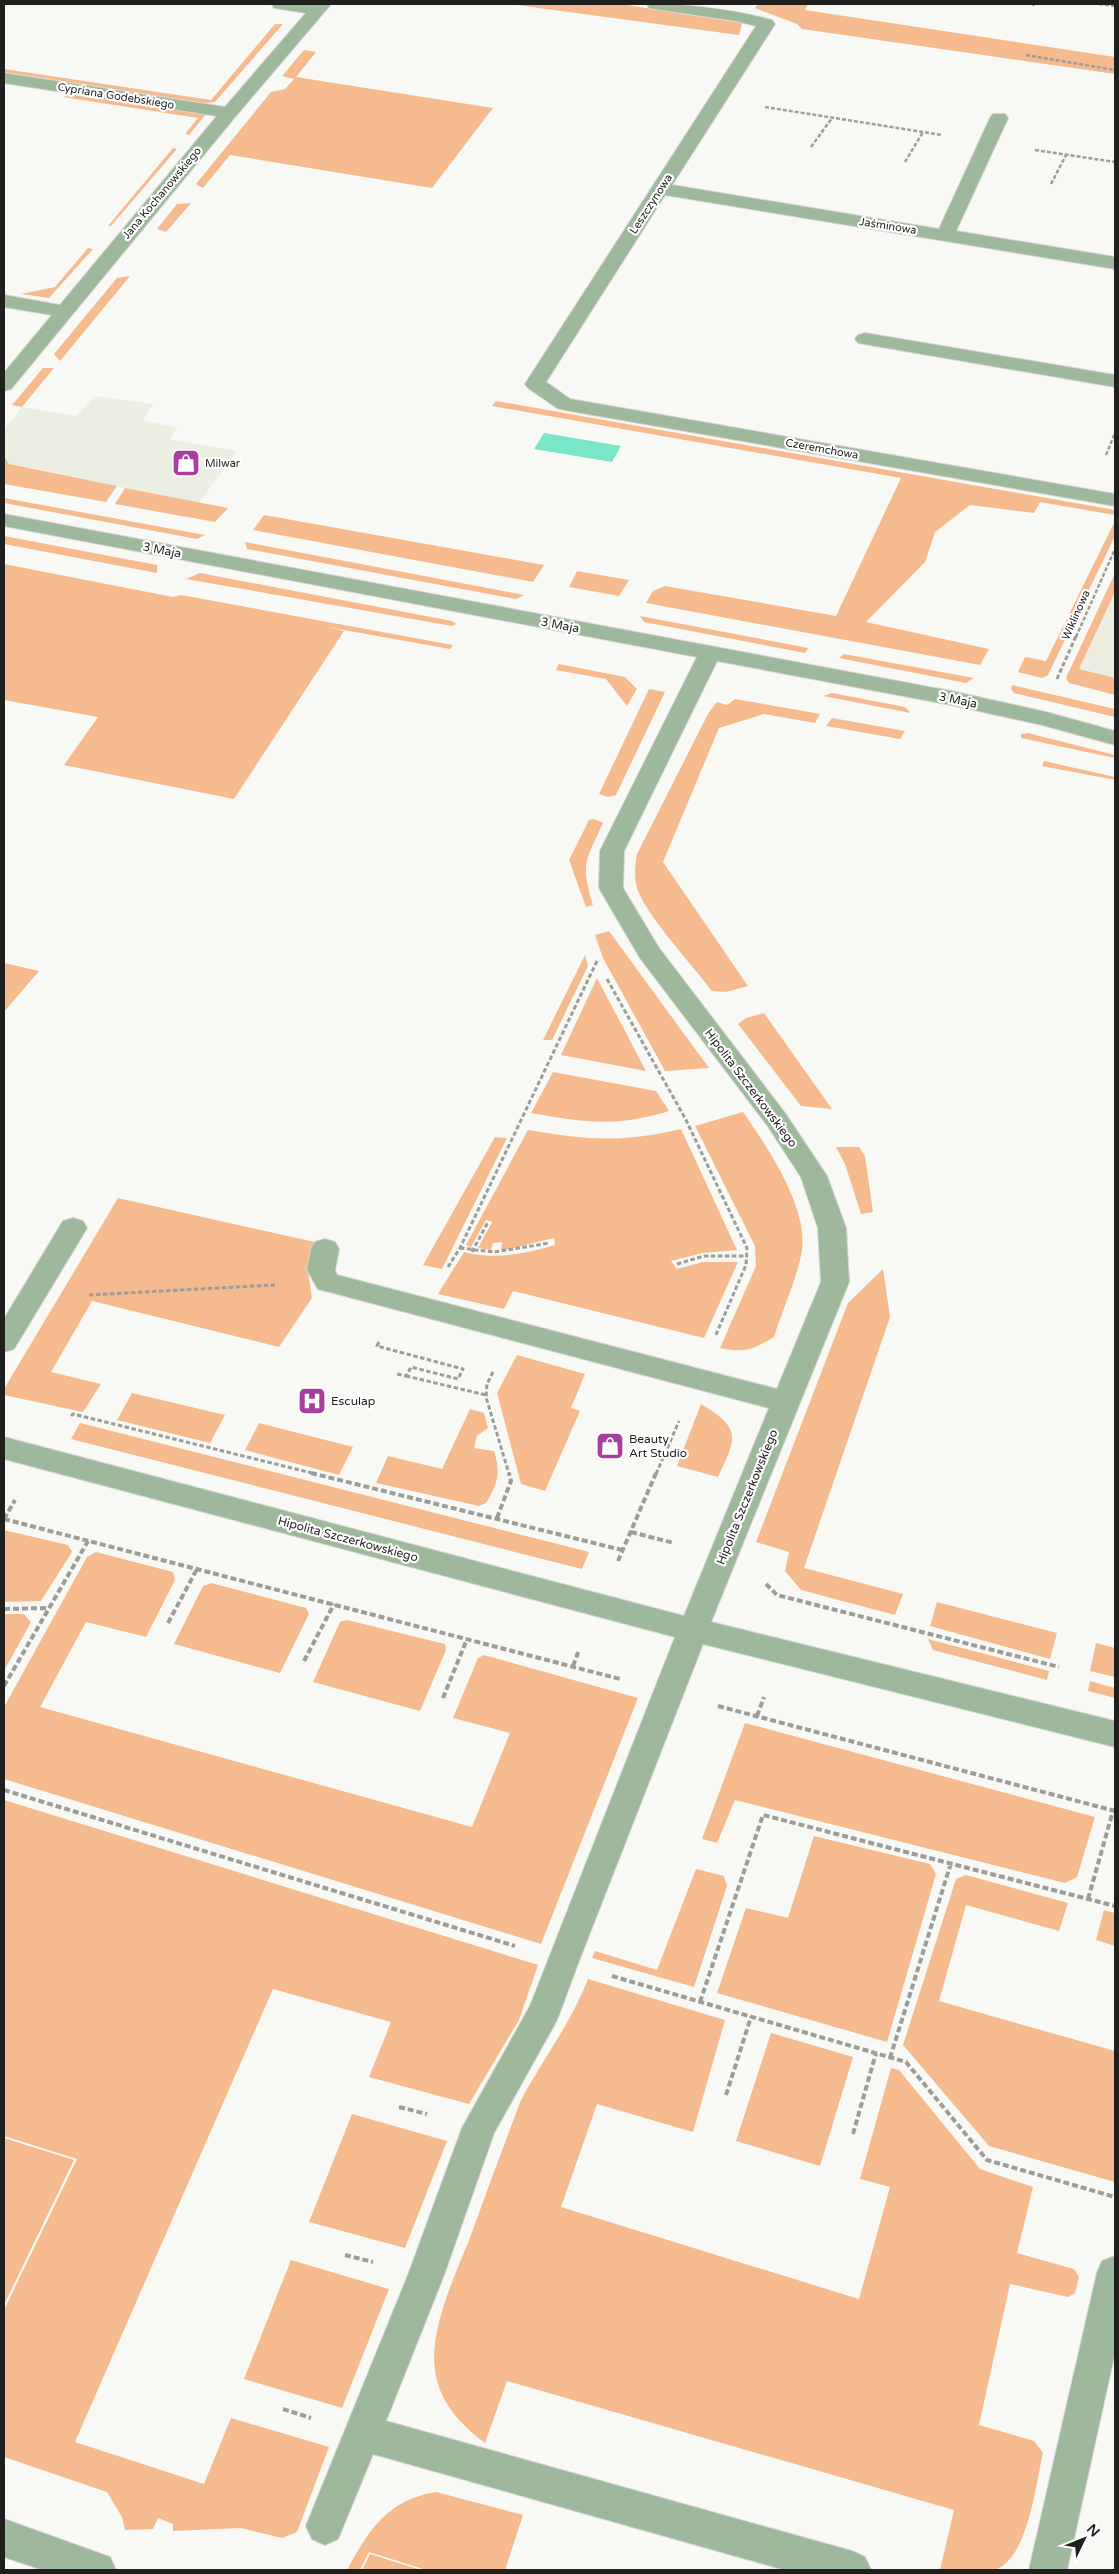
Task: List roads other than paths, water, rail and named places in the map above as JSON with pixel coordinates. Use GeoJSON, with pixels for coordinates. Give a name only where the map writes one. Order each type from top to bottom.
{"type":"FeatureCollection","features":[{"type":"Feature","properties":{"kind":"street"},"geometry":{"type":"LineString","coordinates":[[280,4],[320,6]]}},
{"type":"Feature","properties":{"kind":"street","name":"Leszczynowa"},"geometry":{"type":"LineString","coordinates":[[535,384],[766,24],[737,16],[655,4]]}},
{"type":"Feature","properties":{"kind":"street","name":"Jana Kochanowskiego"},"geometry":{"type":"LineString","coordinates":[[4,385],[320,6]]}},
{"type":"Feature","properties":{"kind":"street","name":"Cypriana Godebskiego"},"geometry":{"type":"LineString","coordinates":[[4,78],[229,113]]}},
{"type":"Feature","properties":{"kind":"street"},"geometry":{"type":"LineString","coordinates":[[946,235],[998,118]]}},
{"type":"Feature","properties":{"kind":"street","name":"Jaśminowa"},"geometry":{"type":"LineString","coordinates":[[661,189],[1115,262]]}},
{"type":"Feature","properties":{"kind":"street"},"geometry":{"type":"LineString","coordinates":[[4,301],[64,311]]}},
{"type":"Feature","properties":{"kind":"street"},"geometry":{"type":"LineString","coordinates":[[865,339],[1115,381]]}},
{"type":"Feature","properties":{"kind":"street","name":"Czeremchowa"},"geometry":{"type":"LineString","coordinates":[[535,384],[564,404],[1115,500]]}},
{"type":"Feature","properties":{"kind":"street","name":"3 Maja"},"geometry":{"type":"LineString","coordinates":[[4,520],[951,698],[1046,719],[1115,738]]}},
{"type":"Feature","properties":{"kind":"street","name":"Hipolita Szczerkowskiego"},"geometry":{"type":"LineString","coordinates":[[693,1630],[835,1282],[832,1228],[814,1176],[776,1118],[649,952],[611,888],[612,851],[710,653]]}},
{"type":"Feature","properties":{"kind":"street"},"geometry":{"type":"LineString","coordinates":[[4,1342],[74,1228]]}},
{"type":"Feature","properties":{"kind":"street"},"geometry":{"type":"LineString","coordinates":[[325,1249],[321,1270],[328,1282],[423,1305],[786,1402]]}},
{"type":"Feature","properties":{"kind":"street","name":"Hipolita Szczerkowskiego"},"geometry":{"type":"LineString","coordinates":[[4,1448],[693,1630],[1115,1734]]}},
{"type":"Feature","properties":{"kind":"street"},"geometry":{"type":"LineString","coordinates":[[325,2526],[426,2275],[479,2128],[545,2010],[562,1960],[693,1630]]}},
{"type":"Feature","properties":{"kind":"street"},"geometry":{"type":"LineString","coordinates":[[1048,2570],[1115,2273]]}},
{"type":"Feature","properties":{"kind":"street"},"geometry":{"type":"LineString","coordinates":[[363,2433],[852,2570]]}},
{"type":"Feature","properties":{"kind":"street"},"geometry":{"type":"LineString","coordinates":[[4,2538],[97,2570]]}},
{"type":"Feature","properties":{"kind":"place","name":"Milwar"},"geometry":{"type":"Point","coordinates":[186,463]}},
{"type":"Feature","properties":{"kind":"place","name":"Esculap"},"geometry":{"type":"Point","coordinates":[312,1401]}},
{"type":"Feature","properties":{"kind":"place","name":"Beauty Art Studio"},"geometry":{"type":"Point","coordinates":[610,1446]}}]}
